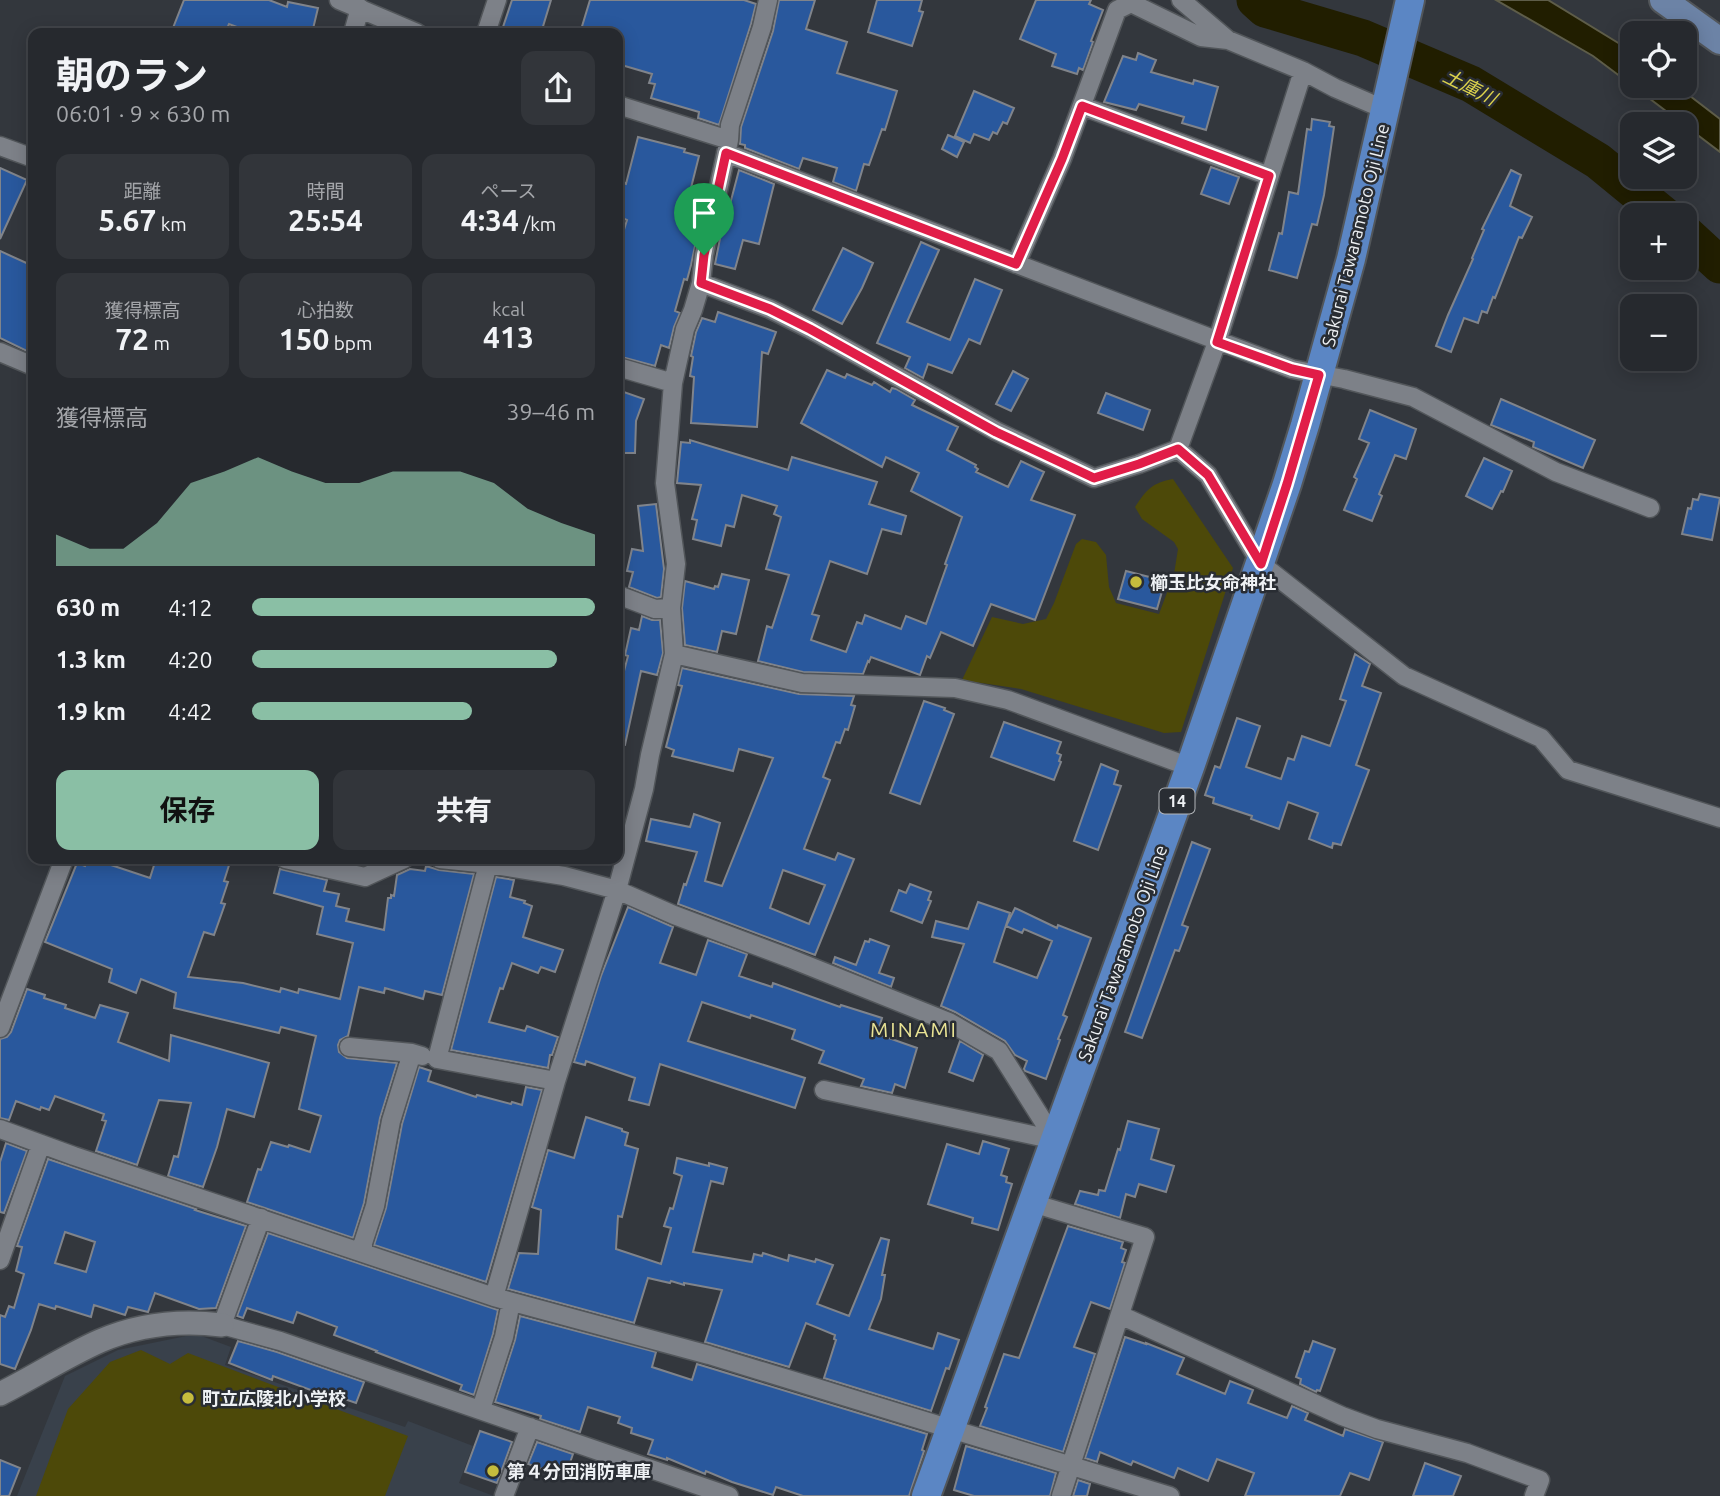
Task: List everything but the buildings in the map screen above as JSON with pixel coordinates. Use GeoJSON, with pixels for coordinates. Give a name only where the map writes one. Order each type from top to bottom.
{"type":"FeatureCollection","features":[{"type":"Feature","properties":{"kind":"main road","name":"Sakurai Tawaramoto Oji Line"},"geometry":{"type":"LineString","coordinates":[[926,1496],[1261,564],[1294,461],[1351,259],[1410,0]]}},
{"type":"Feature","properties":{"kind":"main road"},"geometry":{"type":"LineString","coordinates":[[1663,0],[1720,41]]}},
{"type":"Feature","properties":{"kind":"street"},"geometry":{"type":"LineString","coordinates":[[339,0],[406,28]]}},
{"type":"Feature","properties":{"kind":"street"},"geometry":{"type":"LineString","coordinates":[[488,28],[497,0]]}},
{"type":"Feature","properties":{"kind":"street"},"geometry":{"type":"LineString","coordinates":[[481,1409],[504,1337],[503,1299],[555,1081],[617,890],[644,789],[674,654],[671,608],[676,564],[665,483],[673,383],[685,329],[701,283],[704,255],[730,125],[762,27],[768,0]]}},
{"type":"Feature","properties":{"kind":"street"},"geometry":{"type":"LineString","coordinates":[[1181,0],[1228,40]]}},
{"type":"Feature","properties":{"kind":"street"},"geometry":{"type":"LineString","coordinates":[[1016,264],[1062,159],[1116,10],[1130,3],[1201,37],[1228,40],[1303,71],[1335,88],[1387,102]]}},
{"type":"Feature","properties":{"kind":"street"},"geometry":{"type":"LineString","coordinates":[[354,28],[360,8]]}},
{"type":"Feature","properties":{"kind":"street"},"geometry":{"type":"LineString","coordinates":[[701,283],[770,309],[996,432],[1094,478],[1139,464],[1178,449],[1217,342],[1303,71]]}},
{"type":"Feature","properties":{"kind":"street"},"geometry":{"type":"LineString","coordinates":[[1082,106],[1269,176]]}},
{"type":"Feature","properties":{"kind":"street"},"geometry":{"type":"LineString","coordinates":[[623,107],[1217,342],[1292,369],[1413,397],[1556,472],[1650,508]]}},
{"type":"Feature","properties":{"kind":"street"},"geometry":{"type":"LineString","coordinates":[[0,146],[28,156]]}},
{"type":"Feature","properties":{"kind":"street"},"geometry":{"type":"LineString","coordinates":[[0,352],[28,364]]}},
{"type":"Feature","properties":{"kind":"street"},"geometry":{"type":"LineString","coordinates":[[623,368],[673,383]]}},
{"type":"Feature","properties":{"kind":"street"},"geometry":{"type":"LineString","coordinates":[[1178,449],[1208,475],[1261,564],[1404,676],[1541,738],[1568,770],[1720,818]]}},
{"type":"Feature","properties":{"kind":"street"},"geometry":{"type":"LineString","coordinates":[[623,598],[655,609],[671,608]]}},
{"type":"Feature","properties":{"kind":"street"},"geometry":{"type":"LineString","coordinates":[[674,654],[802,683],[955,688],[1008,700],[1190,766]]}},
{"type":"Feature","properties":{"kind":"street"},"geometry":{"type":"LineString","coordinates":[[0,1028],[62,864]]}},
{"type":"Feature","properties":{"kind":"street"},"geometry":{"type":"LineString","coordinates":[[308,864],[365,877],[393,864]]}},
{"type":"Feature","properties":{"kind":"street"},"geometry":{"type":"LineString","coordinates":[[437,1059],[488,864],[564,876],[617,890],[674,915],[949,1022],[999,1051],[1055,1140]]}},
{"type":"Feature","properties":{"kind":"street"},"geometry":{"type":"LineString","coordinates":[[349,1047],[412,1053],[555,1081]]}},
{"type":"Feature","properties":{"kind":"street"},"geometry":{"type":"LineString","coordinates":[[363,1252],[375,1206],[391,1121],[412,1053]]}},
{"type":"Feature","properties":{"kind":"street"},"geometry":{"type":"LineString","coordinates":[[824,1090],[1055,1140]]}},
{"type":"Feature","properties":{"kind":"street"},"geometry":{"type":"LineString","coordinates":[[0,1129],[503,1299],[683,1348],[1170,1496]]}},
{"type":"Feature","properties":{"kind":"street"},"geometry":{"type":"LineString","coordinates":[[0,1260],[41,1144]]}},
{"type":"Feature","properties":{"kind":"street"},"geometry":{"type":"LineString","coordinates":[[1032,1203],[1145,1237],[1060,1496]]}},
{"type":"Feature","properties":{"kind":"street"},"geometry":{"type":"LineString","coordinates":[[222,1325],[261,1218]]}},
{"type":"Feature","properties":{"kind":"street"},"geometry":{"type":"LineString","coordinates":[[1120,1315],[1342,1416],[1540,1480],[1534,1496]]}},
{"type":"Feature","properties":{"kind":"street"},"geometry":{"type":"LineString","coordinates":[[2,1396],[102,1340],[130,1331],[181,1323],[222,1325],[280,1341],[729,1496]]}},
{"type":"Feature","properties":{"kind":"street"},"geometry":{"type":"LineString","coordinates":[[504,1496],[530,1427]]}},
{"type":"Feature","properties":{"kind":"shaded area"},"geometry":{"type":"Polygon","coordinates":[[[1496,0],[1548,0],[1620,44],[1620,76],[1593,56],[1496,0]]]}},
{"type":"Feature","properties":{"kind":"shaded area"},"geometry":{"type":"Polygon","coordinates":[[[1649,98],[1693,98],[1720,119],[1720,152],[1697,135],[1697,112],[1667,112],[1649,98]]]}},
{"type":"Feature","properties":{"kind":"shaded area"},"geometry":{"type":"Polygon","coordinates":[[[1173,479],[1233,568],[1181,732],[1164,733],[1021,689],[962,680],[992,617],[1023,624],[1046,619],[1076,544],[1082,539],[1096,542],[1106,555],[1109,587],[1116,603],[1159,614],[1174,574],[1178,549],[1174,542],[1142,519],[1135,507],[1151,488],[1173,479]]]}},
{"type":"Feature","properties":{"kind":"shaded area","name":"町立広陵北小学校"},"geometry":{"type":"Polygon","coordinates":[[[196,1334],[231,1347],[225,1365],[405,1427],[408,1421],[473,1446],[459,1483],[494,1496],[17,1496],[65,1376],[118,1350],[196,1334]]]}},
{"type":"Feature","properties":{"kind":"shaded area","name":"町立広陵北小学校"},"geometry":{"type":"Polygon","coordinates":[[[141,1350],[170,1364],[188,1353],[408,1436],[385,1496],[36,1496],[68,1409],[110,1362],[141,1350]]]}},
{"type":"Feature","properties":{"kind":"waterway","name":"土庫川"},"geometry":{"type":"LineString","coordinates":[[1255,0],[1265,9],[1363,38],[1471,84],[1598,161],[1649,203]]}},
{"type":"Feature","properties":{"kind":"waterway","name":"土庫川"},"geometry":{"type":"LineString","coordinates":[[1697,244],[1720,265]]}},
{"type":"Feature","properties":{"kind":"place","name":"櫛玉比女命神社"},"geometry":{"type":"Point","coordinates":[1136,582]}},
{"type":"Feature","properties":{"kind":"place","name":"町立広陵北小学校"},"geometry":{"type":"Point","coordinates":[188,1398]}},
{"type":"Feature","properties":{"kind":"place","name":"第４分団消防車庫"},"geometry":{"type":"Point","coordinates":[493,1471]}},
{"type":"Feature","properties":{"kind":"district","name":"MINAMI"},"geometry":{"type":"Point","coordinates":[914,1029]}},
{"type":"Feature","properties":{"kind":"route"},"geometry":{"type":"LineString","coordinates":[[1082,106],[1269,176],[1217,342],[1292,369],[1319,375],[1261,564],[1208,475],[1178,449],[1094,478],[996,432],[770,309],[701,283],[704,255],[726,153],[1016,264],[1082,106]]}}]}
